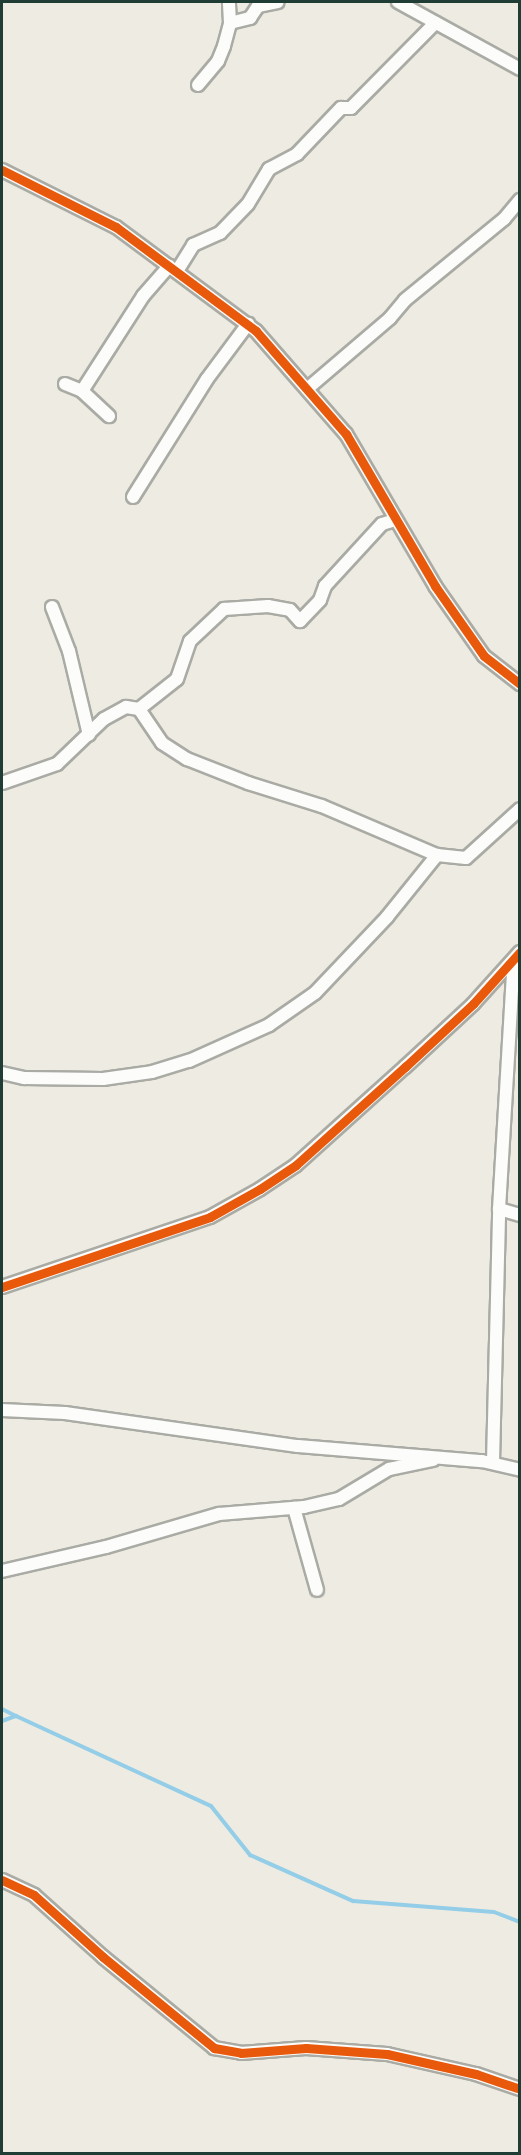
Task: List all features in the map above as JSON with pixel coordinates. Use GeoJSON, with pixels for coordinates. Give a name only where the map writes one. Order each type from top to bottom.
{"type":"FeatureCollection","features":[{"type":"Feature","properties":{"kind":"street"},"geometry":{"type":"LineString","coordinates":[[198,85],[218,61],[230,23],[229,2]]}},
{"type":"Feature","properties":{"kind":"street"},"geometry":{"type":"LineString","coordinates":[[230,23],[250,18],[258,6],[279,2]]}},
{"type":"Feature","properties":{"kind":"street"},"geometry":{"type":"LineString","coordinates":[[398,2],[519,69]]}},
{"type":"Feature","properties":{"kind":"street"},"geometry":{"type":"LineString","coordinates":[[82,391],[143,296],[173,268],[193,245],[220,233],[248,204],[268,169],[297,154],[341,108],[351,108],[435,23]]}},
{"type":"Feature","properties":{"kind":"street"},"geometry":{"type":"LineString","coordinates":[[2,170],[116,227],[248,324],[346,434],[395,520],[484,656],[519,684]]}},
{"type":"Feature","properties":{"kind":"street"},"geometry":{"type":"LineString","coordinates":[[307,389],[390,318],[405,300],[504,219],[519,200]]}},
{"type":"Feature","properties":{"kind":"street"},"geometry":{"type":"LineString","coordinates":[[133,497],[207,380],[248,324]]}},
{"type":"Feature","properties":{"kind":"street"},"geometry":{"type":"LineString","coordinates":[[65,384],[82,391],[109,416]]}},
{"type":"Feature","properties":{"kind":"street"},"geometry":{"type":"LineString","coordinates":[[2,783],[57,764],[119,709],[139,709],[177,679],[190,641],[224,609],[268,606],[290,610],[300,621],[320,600],[325,586],[382,524],[395,520]]}},
{"type":"Feature","properties":{"kind":"street"},"geometry":{"type":"LineString","coordinates":[[52,607],[69,651],[89,735]]}},
{"type":"Feature","properties":{"kind":"street"},"geometry":{"type":"LineString","coordinates":[[139,709],[162,743],[187,759],[248,783],[322,806],[437,855],[466,858],[519,809]]}},
{"type":"Feature","properties":{"kind":"street"},"geometry":{"type":"LineString","coordinates":[[2,1073],[24,1078],[103,1079],[152,1072],[189,1061],[269,1025],[315,993],[387,917],[437,855]]}},
{"type":"Feature","properties":{"kind":"street"},"geometry":{"type":"LineString","coordinates":[[487,1461],[499,1209],[517,956]]}},
{"type":"Feature","properties":{"kind":"street"},"geometry":{"type":"LineString","coordinates":[[2,1287],[210,1217],[260,1189],[296,1165],[397,1074],[517,956]]}},
{"type":"Feature","properties":{"kind":"street"},"geometry":{"type":"LineString","coordinates":[[499,1209],[519,1215]]}},
{"type":"Feature","properties":{"kind":"street"},"geometry":{"type":"LineString","coordinates":[[2,1410],[66,1413],[298,1446],[487,1461],[519,1470]]}},
{"type":"Feature","properties":{"kind":"street"},"geometry":{"type":"LineString","coordinates":[[2,1571],[106,1547],[219,1514],[294,1508],[339,1499],[389,1469],[436,1460],[462,1464],[487,1461]]}},
{"type":"Feature","properties":{"kind":"street"},"geometry":{"type":"LineString","coordinates":[[294,1508],[318,1590]]}},
{"type":"Feature","properties":{"kind":"street"},"geometry":{"type":"LineString","coordinates":[[2,1881],[34,1895],[103,1957],[214,2048],[241,2053],[306,2048],[387,2054],[476,2074],[519,2089]]}},
{"type":"Feature","properties":{"kind":"waterway"},"geometry":{"type":"LineString","coordinates":[[2,1709],[16,1716]]}},
{"type":"Feature","properties":{"kind":"waterway"},"geometry":{"type":"LineString","coordinates":[[2,1721],[16,1716],[211,1806],[250,1855],[353,1901],[494,1912],[520,1922]]}},
{"type":"Feature","properties":{"kind":"cycle path"},"geometry":{"type":"LineString","coordinates":[[2,170],[116,227],[256,331],[346,434],[435,586],[484,656],[520,684]]}},
{"type":"Feature","properties":{"kind":"cycle path"},"geometry":{"type":"LineString","coordinates":[[2,1287],[210,1217],[260,1189],[296,1165],[405,1067],[473,1004],[520,952]]}},
{"type":"Feature","properties":{"kind":"cycle path"},"geometry":{"type":"LineString","coordinates":[[2,1880],[34,1895],[103,1957],[214,2048],[241,2053],[306,2048],[387,2054],[476,2074],[520,2089]]}}]}
